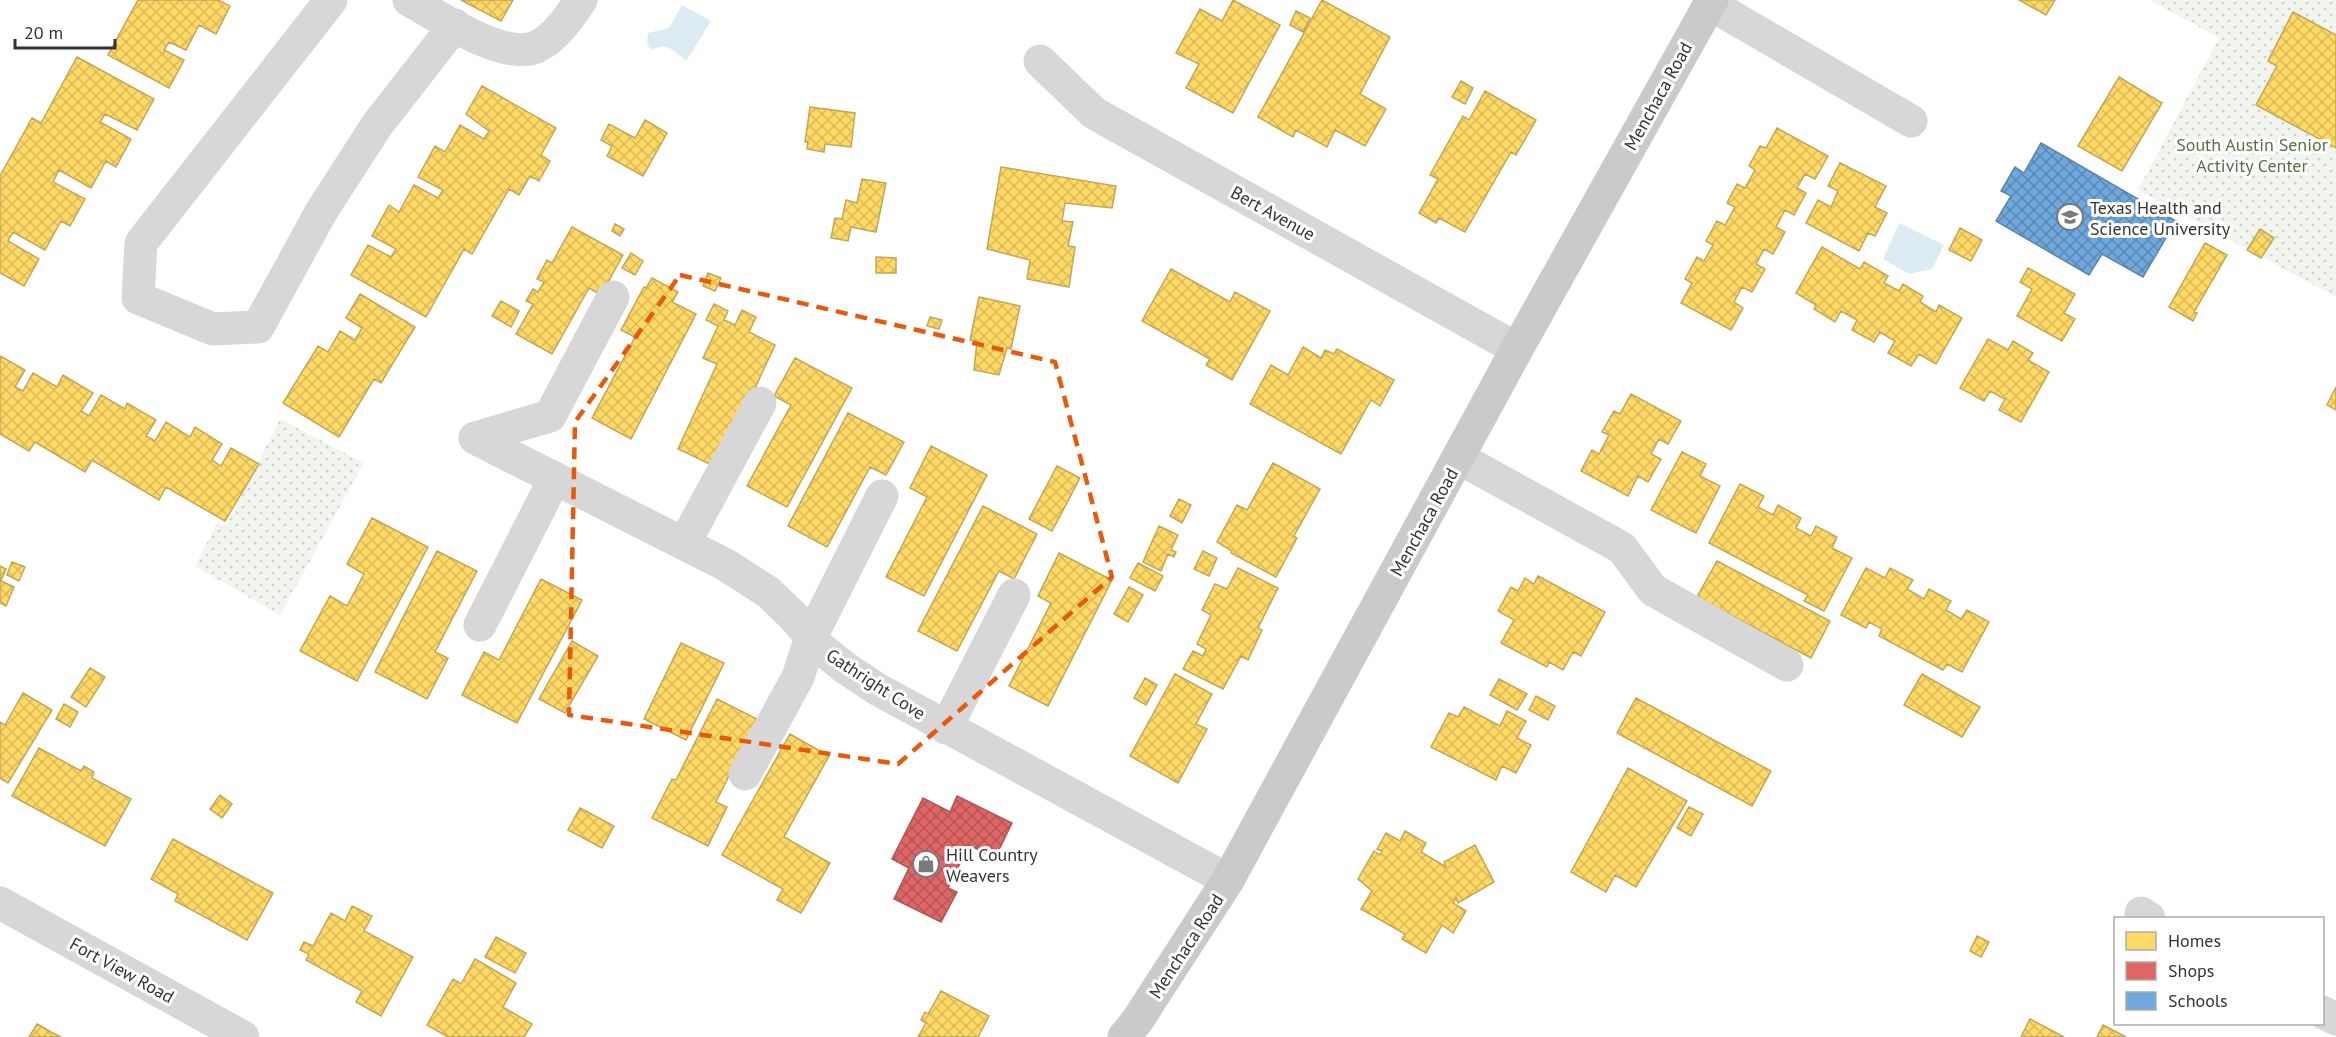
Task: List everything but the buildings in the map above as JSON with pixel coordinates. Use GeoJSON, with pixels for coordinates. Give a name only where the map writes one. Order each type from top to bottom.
{"type":"FeatureCollection","features":[{"type":"Feature","properties":{"kind":"main road","name":"Menchaca Road"},"geometry":{"type":"LineString","coordinates":[[1124,1037],[1137,1022],[1227,880],[1517,349],[1711,2]]}},
{"type":"Feature","properties":{"kind":"street"},"geometry":{"type":"LineString","coordinates":[[331,0],[141,243],[138,298],[213,329],[258,327],[321,212],[377,125],[455,25]]}},
{"type":"Feature","properties":{"kind":"street"},"geometry":{"type":"LineString","coordinates":[[409,0],[497,45],[520,51],[537,47],[558,30],[581,0]]}},
{"type":"Feature","properties":{"kind":"street"},"geometry":{"type":"LineString","coordinates":[[1711,2],[1911,121]]}},
{"type":"Feature","properties":{"kind":"street","name":"Bert Avenue"},"geometry":{"type":"LineString","coordinates":[[1040,61],[1094,113],[1517,349]]}},
{"type":"Feature","properties":{"kind":"street","name":"Gathright Cove"},"geometry":{"type":"LineString","coordinates":[[613,297],[550,416],[475,438],[726,565],[768,592],[811,637],[844,667],[946,728],[1227,880]]}},
{"type":"Feature","properties":{"kind":"street"},"geometry":{"type":"LineString","coordinates":[[684,544],[760,403]]}},
{"type":"Feature","properties":{"kind":"street"},"geometry":{"type":"LineString","coordinates":[[1459,458],[1622,548],[1653,590],[1787,665]]}},
{"type":"Feature","properties":{"kind":"street"},"geometry":{"type":"LineString","coordinates":[[480,626],[555,478]]}},
{"type":"Feature","properties":{"kind":"street"},"geometry":{"type":"LineString","coordinates":[[745,774],[798,677],[811,637],[882,496]]}},
{"type":"Feature","properties":{"kind":"street"},"geometry":{"type":"LineString","coordinates":[[946,728],[1014,595]]}},
{"type":"Feature","properties":{"kind":"street","name":"Fort View Road"},"geometry":{"type":"LineString","coordinates":[[0,903],[243,1037]]}},
{"type":"Feature","properties":{"kind":"highlighted area"},"geometry":{"type":"Polygon","coordinates":[[[680,275],[1055,362],[1112,577],[898,764],[569,715],[575,422],[680,275]]]}},
{"type":"Feature","properties":{"kind":"green space","name":"South Austin Senior Activity Center"},"geometry":{"type":"Polygon","coordinates":[[[2150,0],[2336,0],[2336,297],[2138,190],[2219,38],[2150,0]]]}},
{"type":"Feature","properties":{"kind":"green space"},"geometry":{"type":"Polygon","coordinates":[[[280,419],[364,463],[280,615],[195,566],[217,523],[226,526],[280,419]]]}},
{"type":"Feature","properties":{"kind":"shaded area"},"geometry":{"type":"Polygon","coordinates":[[[682,5],[711,21],[686,61],[667,47],[652,50],[647,45],[648,33],[669,28],[682,5]]]}},
{"type":"Feature","properties":{"kind":"shaded area"},"geometry":{"type":"Polygon","coordinates":[[[1899,223],[1944,245],[1932,269],[1909,274],[1883,259],[1899,223]]]}},
{"type":"Feature","properties":{"kind":"place","name":"Texas Health and Science University"},"geometry":{"type":"Point","coordinates":[2070,217]}},
{"type":"Feature","properties":{"kind":"place","name":"Hill Country Weavers"},"geometry":{"type":"Point","coordinates":[926,864]}}]}
